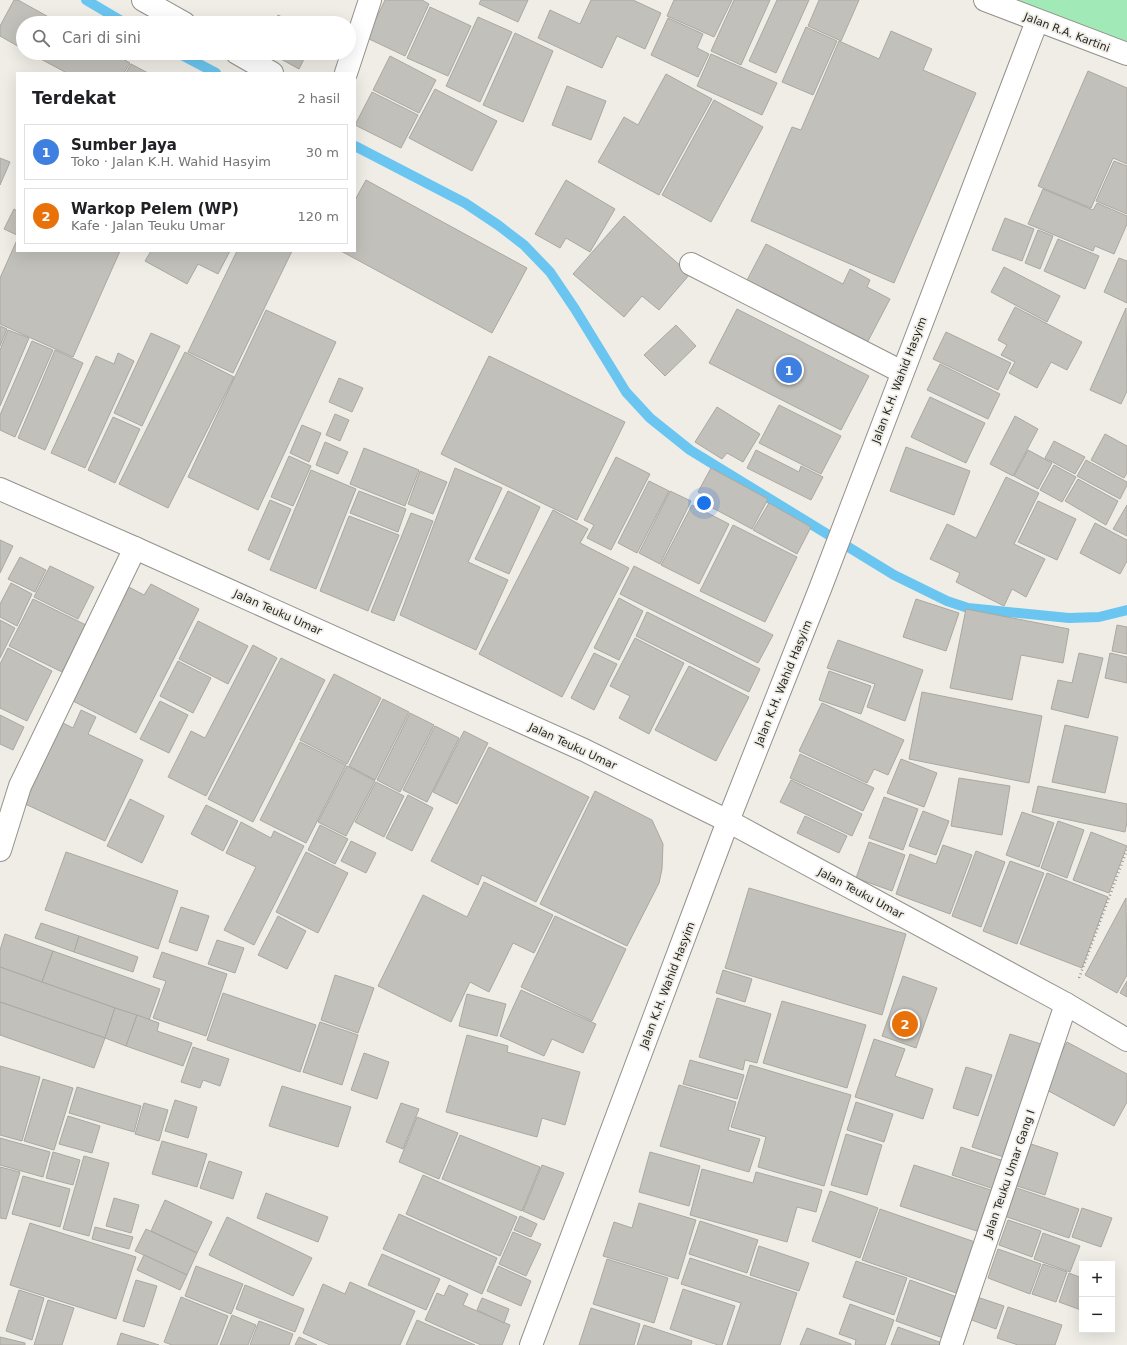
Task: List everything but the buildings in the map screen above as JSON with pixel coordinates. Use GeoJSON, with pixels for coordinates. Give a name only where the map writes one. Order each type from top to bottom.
{"type":"FeatureCollection","features":[{"type":"Feature","properties":{"kind":"street"},"geometry":{"type":"LineString","coordinates":[[143,0],[172,16]]}},
{"type":"Feature","properties":{"kind":"street"},"geometry":{"type":"LineString","coordinates":[[356,43],[370,0]]}},
{"type":"Feature","properties":{"kind":"street","name":"Jalan R.A. Kartini"},"geometry":{"type":"LineString","coordinates":[[984,0],[1036,21],[1127,54]]}},
{"type":"Feature","properties":{"kind":"street","name":"Jalan K.H. Wahid Hasyim"},"geometry":{"type":"LineString","coordinates":[[532,1345],[728,821],[820,589],[1036,21]]}},
{"type":"Feature","properties":{"kind":"street"},"geometry":{"type":"LineString","coordinates":[[249,60],[270,72]]}},
{"type":"Feature","properties":{"kind":"street"},"geometry":{"type":"LineString","coordinates":[[346,72],[350,60]]}},
{"type":"Feature","properties":{"kind":"street"},"geometry":{"type":"LineString","coordinates":[[691,264],[902,372]]}},
{"type":"Feature","properties":{"kind":"street","name":"Jalan Teuku Umar"},"geometry":{"type":"LineString","coordinates":[[0,489],[135,548],[584,750],[728,821],[1066,1004],[1127,1040]]}},
{"type":"Feature","properties":{"kind":"street"},"geometry":{"type":"LineString","coordinates":[[0,850],[20,786],[135,548]]}},
{"type":"Feature","properties":{"kind":"street","name":"Jalan Teuku Umar Gang I"},"geometry":{"type":"LineString","coordinates":[[951,1345],[1066,1004]]}},
{"type":"Feature","properties":{"kind":"path"},"geometry":{"type":"LineString","coordinates":[[1078,981],[1127,850]]}},
{"type":"Feature","properties":{"kind":"green space"},"geometry":{"type":"Polygon","coordinates":[[[1005,0],[1127,0],[1127,48],[1005,0]]]}},
{"type":"Feature","properties":{"kind":"waterway"},"geometry":{"type":"LineString","coordinates":[[86,0],[113,16]]}},
{"type":"Feature","properties":{"kind":"waterway"},"geometry":{"type":"LineString","coordinates":[[191,60],[214,72]]}},
{"type":"Feature","properties":{"kind":"waterway"},"geometry":{"type":"LineString","coordinates":[[356,147],[465,203],[498,225],[524,245],[550,272],[575,309],[626,392],[650,418],[690,450],[894,575],[947,601],[968,608],[1069,618],[1099,617],[1127,610]]}},
{"type":"Feature","properties":{"kind":"place","name":"Sumber Jaya"},"geometry":{"type":"Point","coordinates":[789,370]}},
{"type":"Feature","properties":{"kind":"place","name":"Warkop Pelem (WP)"},"geometry":{"type":"Point","coordinates":[905,1024]}}]}
